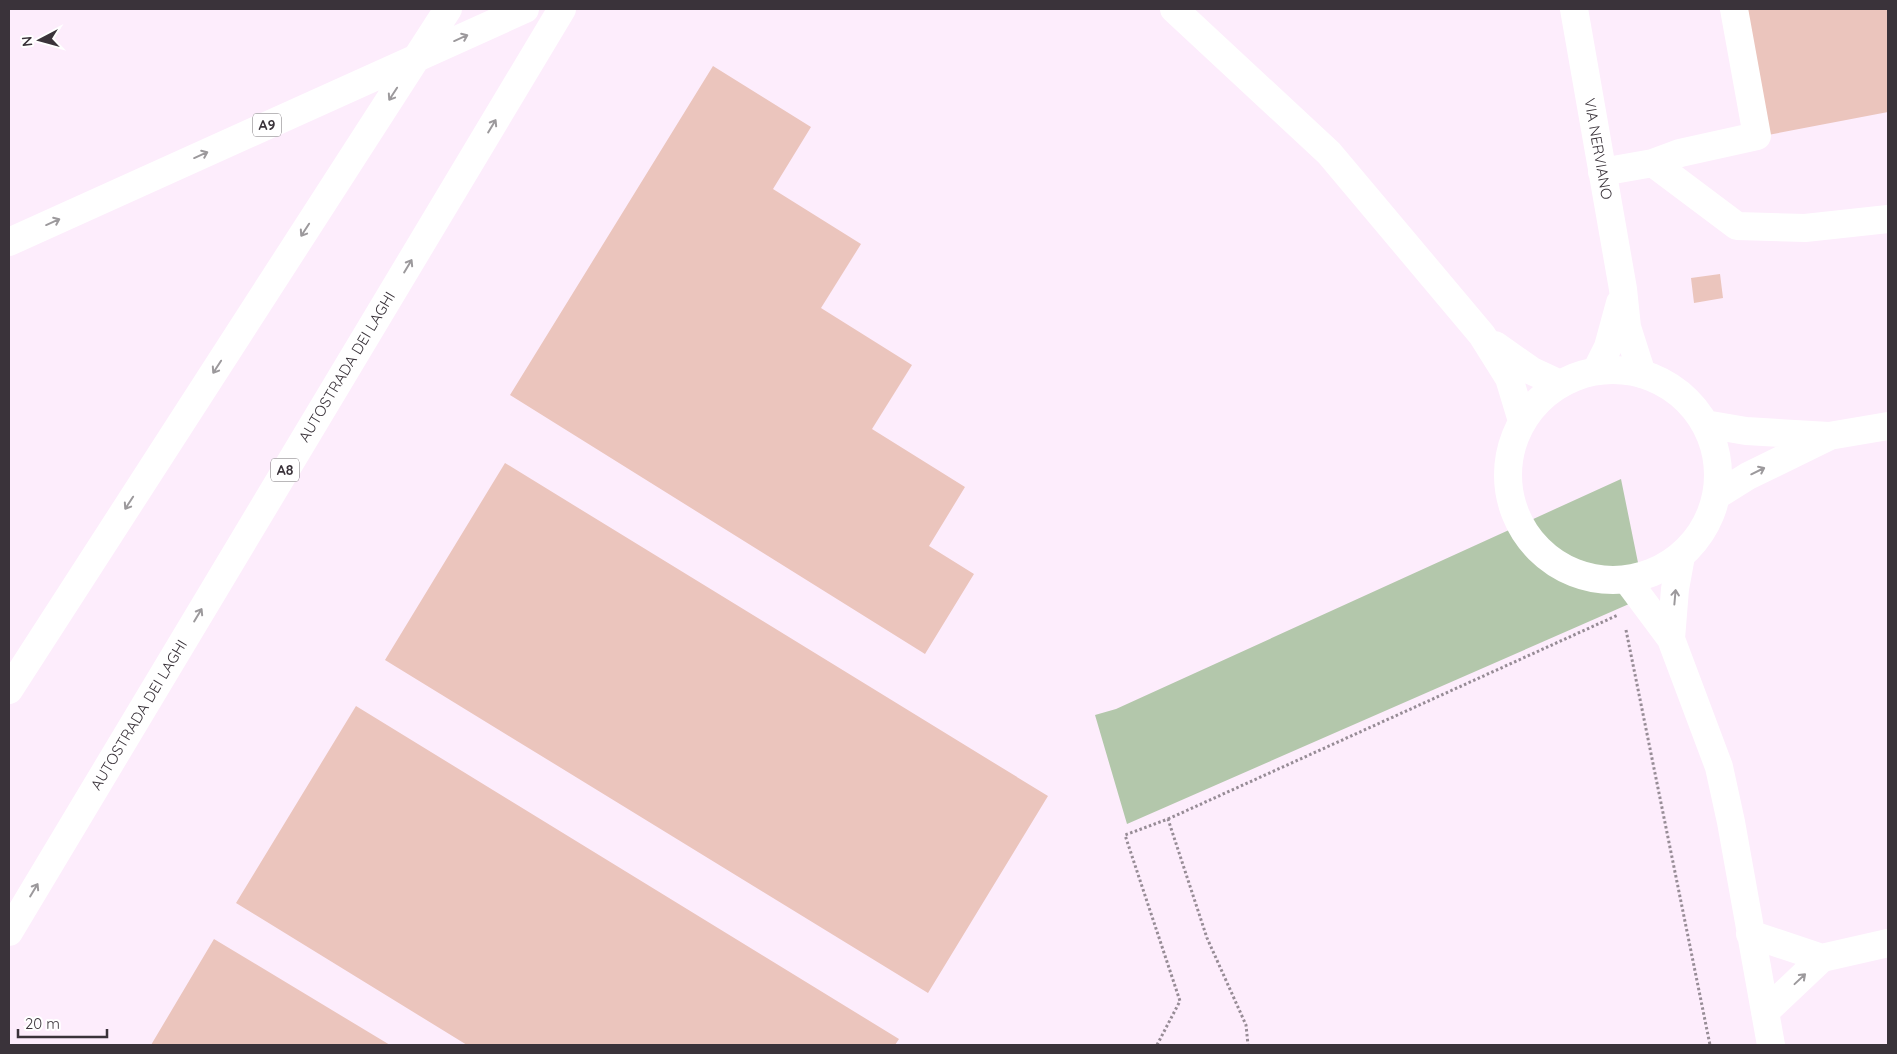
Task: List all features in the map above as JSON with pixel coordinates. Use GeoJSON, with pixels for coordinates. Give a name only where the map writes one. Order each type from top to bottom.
{"type":"FeatureCollection","features":[{"type":"Feature","properties":{"kind":"main road"},"geometry":{"type":"LineString","coordinates":[[9,690],[448,9]]}},
{"type":"Feature","properties":{"kind":"main road","name":"A9"},"geometry":{"type":"LineString","coordinates":[[9,242],[525,9]]}},
{"type":"Feature","properties":{"kind":"main road","name":"AUTOSTRADA DEI LAGHI"},"geometry":{"type":"LineString","coordinates":[[9,932],[562,9]]}},
{"type":"Feature","properties":{"kind":"main road"},"geometry":{"type":"LineString","coordinates":[[1174,9],[1329,153],[1482,335],[1509,378],[1522,421]]}},
{"type":"Feature","properties":{"kind":"main road","name":"VIA NERVIANO"},"geometry":{"type":"LineString","coordinates":[[1574,9],[1623,289],[1627,327],[1642,374]]}},
{"type":"Feature","properties":{"kind":"main road"},"geometry":{"type":"LineString","coordinates":[[1602,172],[1653,163],[1680,152],[1757,136],[1734,9]]}},
{"type":"Feature","properties":{"kind":"main road"},"geometry":{"type":"LineString","coordinates":[[1653,163],[1737,226],[1805,228],[1888,220]]}},
{"type":"Feature","properties":{"kind":"main road","name":"VIA NERVIANO"},"geometry":{"type":"LineString","coordinates":[[1596,371],[1608,347],[1623,289]]}},
{"type":"Feature","properties":{"kind":"main road"},"geometry":{"type":"LineString","coordinates":[[1482,335],[1532,371],[1560,384]]}},
{"type":"Feature","properties":{"kind":"main road"},"geometry":{"type":"LineString","coordinates":[[1619,370],[1642,374],[1662,381],[1679,392],[1694,407],[1705,424],[1714,447],[1718,471],[1716,496],[1709,518],[1701,532],[1681,556],[1656,572],[1627,580],[1601,580],[1575,574],[1552,562],[1533,544],[1518,522],[1510,497],[1508,471],[1512,445],[1522,421],[1545,394],[1560,384],[1596,371],[1619,370]]}},
{"type":"Feature","properties":{"kind":"main road"},"geometry":{"type":"LineString","coordinates":[[1705,424],[1746,431],[1829,436],[1888,426]]}},
{"type":"Feature","properties":{"kind":"main road"},"geometry":{"type":"LineString","coordinates":[[1716,496],[1748,476],[1829,436]]}},
{"type":"Feature","properties":{"kind":"main road"},"geometry":{"type":"LineString","coordinates":[[1671,639],[1681,556]]}},
{"type":"Feature","properties":{"kind":"main road"},"geometry":{"type":"LineString","coordinates":[[1627,580],[1671,639],[1719,767],[1731,822],[1771,1045]]}},
{"type":"Feature","properties":{"kind":"main road"},"geometry":{"type":"LineString","coordinates":[[1750,934],[1822,958]]}},
{"type":"Feature","properties":{"kind":"main road"},"geometry":{"type":"LineString","coordinates":[[1764,1012],[1822,958],[1888,943]]}},
{"type":"Feature","properties":{"kind":"path"},"geometry":{"type":"LineString","coordinates":[[1158,1045],[1180,1001],[1125,835],[1168,819],[1623,613]]}},
{"type":"Feature","properties":{"kind":"path"},"geometry":{"type":"LineString","coordinates":[[1624,623],[1710,1045]]}},
{"type":"Feature","properties":{"kind":"path"},"geometry":{"type":"LineString","coordinates":[[1168,819],[1207,938],[1246,1026],[1248,1045]]}},
{"type":"Feature","properties":{"kind":"green space"},"geometry":{"type":"Polygon","coordinates":[[[1621,479],[1645,597],[1127,824],[1095,715],[1116,709],[1621,479]]]}},
{"type":"Feature","properties":{"kind":"building"},"geometry":{"type":"Polygon","coordinates":[[[1746,9],[1888,9],[1888,112],[1768,135],[1746,9]]]}},
{"type":"Feature","properties":{"kind":"building"},"geometry":{"type":"Polygon","coordinates":[[[713,66],[811,127],[773,189],[861,244],[821,308],[912,365],[872,429],[965,487],[929,546],[974,574],[925,654],[510,395],[713,66]]]}},
{"type":"Feature","properties":{"kind":"building"},"geometry":{"type":"Polygon","coordinates":[[[1720,274],[1723,298],[1694,303],[1691,278],[1720,274]]]}},
{"type":"Feature","properties":{"kind":"building"},"geometry":{"type":"Polygon","coordinates":[[[505,463],[1048,796],[928,993],[385,660],[505,463]]]}},
{"type":"Feature","properties":{"kind":"building"},"geometry":{"type":"Polygon","coordinates":[[[356,706],[899,1039],[895,1045],[467,1045],[236,903],[356,706]]]}},
{"type":"Feature","properties":{"kind":"building"},"geometry":{"type":"Polygon","coordinates":[[[214,939],[390,1045],[151,1045],[214,939]]]}}]}
